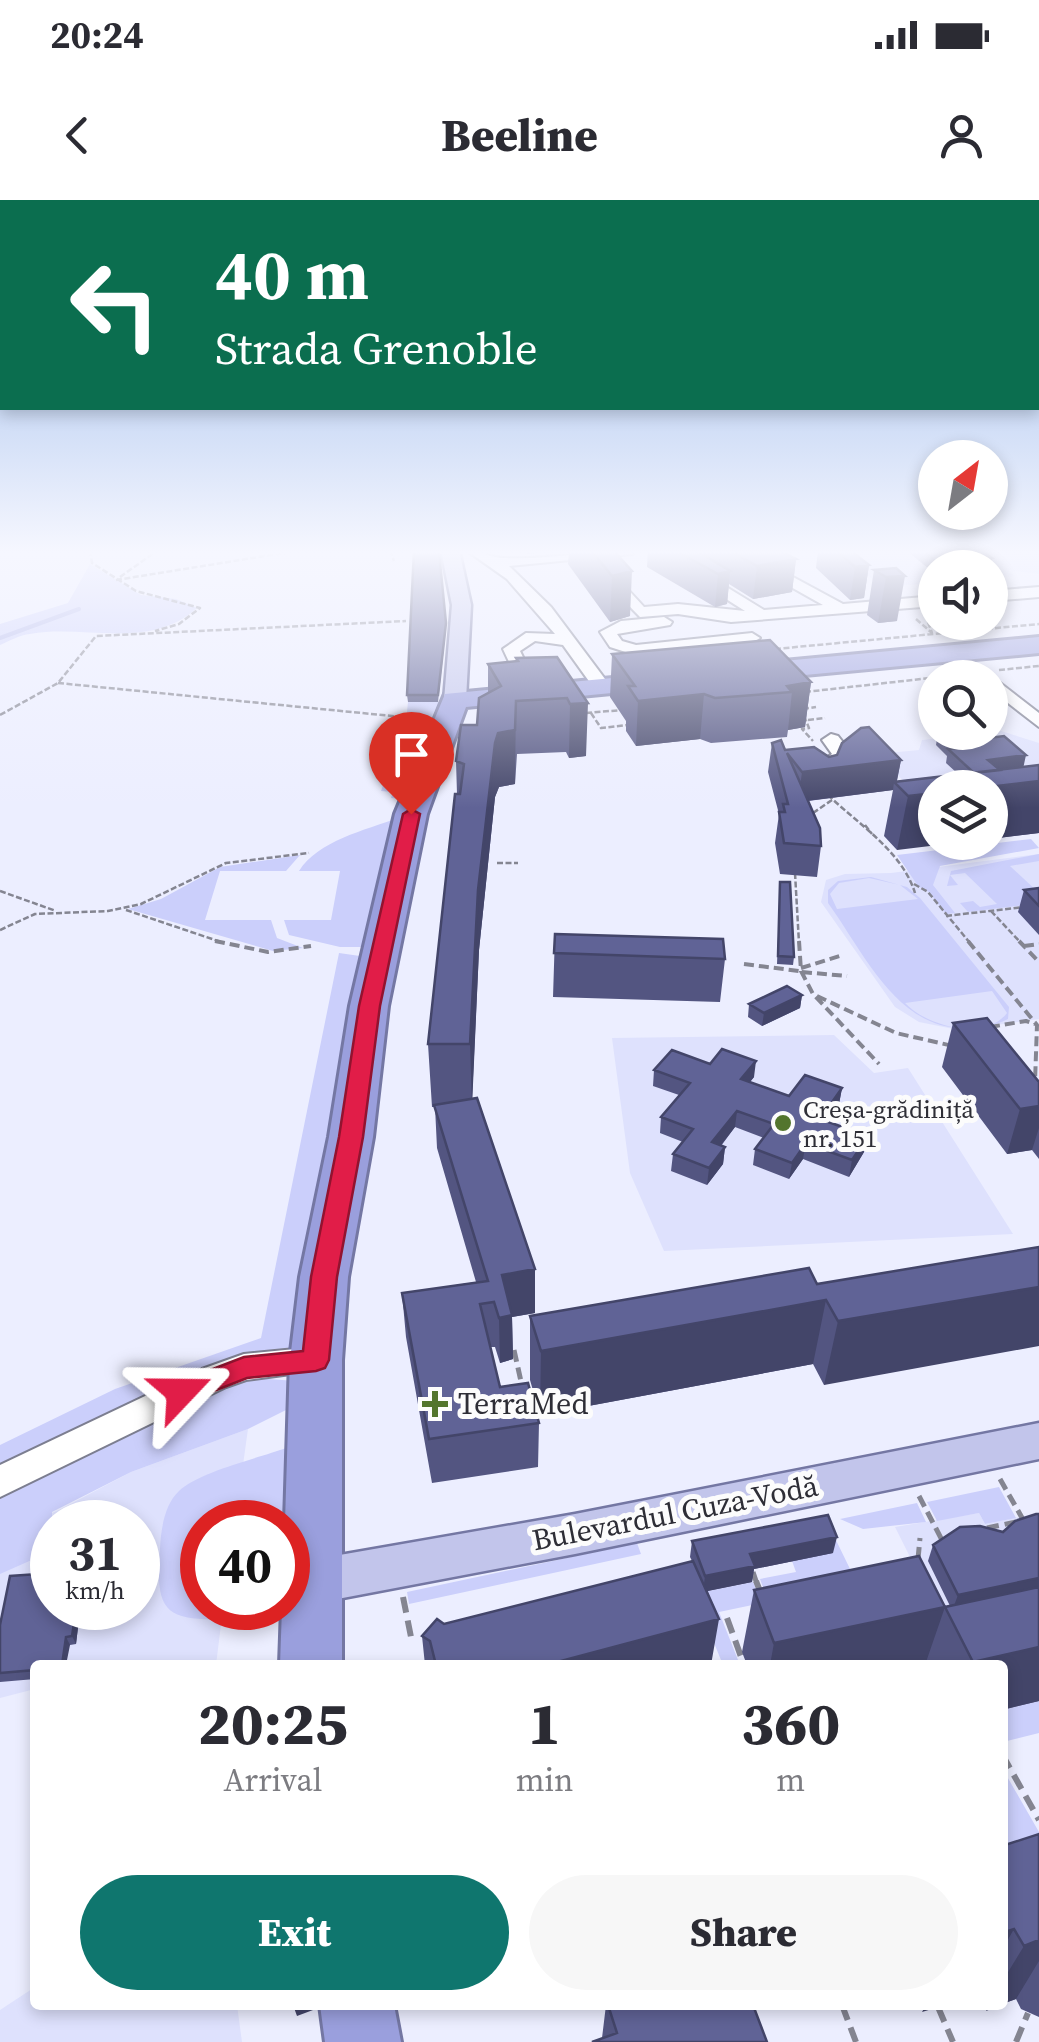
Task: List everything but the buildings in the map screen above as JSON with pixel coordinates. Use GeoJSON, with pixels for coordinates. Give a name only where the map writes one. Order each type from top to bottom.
{"type":"FeatureCollection","features":[{"type":"Feature","properties":{"kind":"highway"},"geometry":{"type":"LineString","coordinates":[[311,1660],[316,1360],[324,1277],[351,1137],[370,1006],[411,814],[455,700],[532,694],[597,700],[699,678],[790,681],[952,650],[1039,645]]}},
{"type":"Feature","properties":{"kind":"highway"},"geometry":{"type":"LineString","coordinates":[[358,2010],[363,2042]]}},
{"type":"Feature","properties":{"kind":"main road"},"geometry":{"type":"LineString","coordinates":[[455,700],[459,636]]}},
{"type":"Feature","properties":{"kind":"main road","name":"Bulevardul Cuza-Vodă"},"geometry":{"type":"LineString","coordinates":[[311,1582],[1039,1441]]}},
{"type":"Feature","properties":{"kind":"street"},"geometry":{"type":"LineString","coordinates":[[532,694],[511,649],[532,636],[566,640]]}},
{"type":"Feature","properties":{"kind":"street"},"geometry":{"type":"LineString","coordinates":[[563,636],[597,700]]}},
{"type":"Feature","properties":{"kind":"street"},"geometry":{"type":"LineString","coordinates":[[611,636],[620,647],[635,650],[757,644]]}},
{"type":"Feature","properties":{"kind":"street"},"geometry":{"type":"LineString","coordinates":[[747,636],[790,681]]}},
{"type":"Feature","properties":{"kind":"street"},"geometry":{"type":"LineString","coordinates":[[952,650],[965,660]]}},
{"type":"Feature","properties":{"kind":"street"},"geometry":{"type":"LineString","coordinates":[[1008,695],[1039,722]]}},
{"type":"Feature","properties":{"kind":"street"},"geometry":{"type":"LineString","coordinates":[[822,740],[843,755],[825,768],[824,783]]}},
{"type":"Feature","properties":{"kind":"street"},"geometry":{"type":"LineString","coordinates":[[0,1482],[214,1378],[244,1368],[316,1360]]}},
{"type":"Feature","properties":{"kind":"path"},"geometry":{"type":"LineString","coordinates":[[0,715],[58,683],[97,636]]}},
{"type":"Feature","properties":{"kind":"path"},"geometry":{"type":"LineString","coordinates":[[757,644],[899,636]]}},
{"type":"Feature","properties":{"kind":"path"},"geometry":{"type":"LineString","coordinates":[[940,640],[952,650]]}},
{"type":"Feature","properties":{"kind":"path"},"geometry":{"type":"LineString","coordinates":[[1008,672],[1039,666]]}},
{"type":"Feature","properties":{"kind":"path"},"geometry":{"type":"LineString","coordinates":[[790,681],[918,678]]}},
{"type":"Feature","properties":{"kind":"path"},"geometry":{"type":"LineString","coordinates":[[58,683],[402,718]]}},
{"type":"Feature","properties":{"kind":"path"},"geometry":{"type":"LineString","coordinates":[[576,714],[597,700],[630,709]]}},
{"type":"Feature","properties":{"kind":"path"},"geometry":{"type":"LineString","coordinates":[[597,700],[601,728]]}},
{"type":"Feature","properties":{"kind":"path"},"geometry":{"type":"LineString","coordinates":[[805,708],[816,708]]}},
{"type":"Feature","properties":{"kind":"path"},"geometry":{"type":"LineString","coordinates":[[795,713],[801,712],[808,720]]}},
{"type":"Feature","properties":{"kind":"path"},"geometry":{"type":"LineString","coordinates":[[822,740],[802,729],[809,728],[803,720],[826,718]]}},
{"type":"Feature","properties":{"kind":"path"},"geometry":{"type":"LineString","coordinates":[[586,729],[628,726]]}},
{"type":"Feature","properties":{"kind":"path"},"geometry":{"type":"LineString","coordinates":[[824,783],[832,800],[872,834]]}},
{"type":"Feature","properties":{"kind":"path"},"geometry":{"type":"LineString","coordinates":[[813,813],[832,800]]}},
{"type":"Feature","properties":{"kind":"path"},"geometry":{"type":"LineString","coordinates":[[804,803],[818,819]]}},
{"type":"Feature","properties":{"kind":"path"},"geometry":{"type":"LineString","coordinates":[[862,825],[900,861],[915,893]]}},
{"type":"Feature","properties":{"kind":"path"},"geometry":{"type":"LineString","coordinates":[[0,930],[36,914],[121,908],[153,900],[226,863],[309,853]]}},
{"type":"Feature","properties":{"kind":"path"},"geometry":{"type":"LineString","coordinates":[[497,863],[518,863]]}},
{"type":"Feature","properties":{"kind":"path"},"geometry":{"type":"LineString","coordinates":[[795,864],[801,971],[814,994],[879,1064]]}},
{"type":"Feature","properties":{"kind":"path"},"geometry":{"type":"LineString","coordinates":[[914,884],[928,892],[1038,1025],[1034,1087]]}},
{"type":"Feature","properties":{"kind":"path"},"geometry":{"type":"LineString","coordinates":[[0,891],[60,912]]}},
{"type":"Feature","properties":{"kind":"path"},"geometry":{"type":"LineString","coordinates":[[946,916],[1039,905]]}},
{"type":"Feature","properties":{"kind":"path"},"geometry":{"type":"LineString","coordinates":[[121,908],[220,941],[271,952],[310,946]]}},
{"type":"Feature","properties":{"kind":"path"},"geometry":{"type":"LineString","coordinates":[[992,911],[1039,962]]}},
{"type":"Feature","properties":{"kind":"path"},"geometry":{"type":"LineString","coordinates":[[1024,946],[1039,944]]}},
{"type":"Feature","properties":{"kind":"path"},"geometry":{"type":"LineString","coordinates":[[801,971],[842,955]]}},
{"type":"Feature","properties":{"kind":"path"},"geometry":{"type":"LineString","coordinates":[[744,964],[847,976]]}},
{"type":"Feature","properties":{"kind":"path"},"geometry":{"type":"LineString","coordinates":[[814,994],[896,1033],[954,1046]]}},
{"type":"Feature","properties":{"kind":"path"},"geometry":{"type":"LineString","coordinates":[[994,1042],[989,1027],[1017,1022],[1025,1018],[1024,1010]]}},
{"type":"Feature","properties":{"kind":"path"},"geometry":{"type":"LineString","coordinates":[[1017,1022],[1038,1025]]}},
{"type":"Feature","properties":{"kind":"path"},"geometry":{"type":"LineString","coordinates":[[514,1350],[524,1395]]}},
{"type":"Feature","properties":{"kind":"path"},"geometry":{"type":"LineString","coordinates":[[1000,1479],[1029,1530]]}},
{"type":"Feature","properties":{"kind":"path"},"geometry":{"type":"LineString","coordinates":[[919,1496],[946,1547]]}},
{"type":"Feature","properties":{"kind":"path"},"geometry":{"type":"LineString","coordinates":[[987,1528],[1024,1520]]}},
{"type":"Feature","properties":{"kind":"path"},"geometry":{"type":"LineString","coordinates":[[911,1565],[918,1564],[920,1538]]}},
{"type":"Feature","properties":{"kind":"path"},"geometry":{"type":"LineString","coordinates":[[749,1563],[762,1594]]}},
{"type":"Feature","properties":{"kind":"path"},"geometry":{"type":"LineString","coordinates":[[404,1597],[412,1642]]}},
{"type":"Feature","properties":{"kind":"path"},"geometry":{"type":"LineString","coordinates":[[726,1618],[742,1660]]}},
{"type":"Feature","properties":{"kind":"path"},"geometry":{"type":"LineString","coordinates":[[1008,1765],[1039,1820]]}},
{"type":"Feature","properties":{"kind":"path"},"geometry":{"type":"LineString","coordinates":[[844,2010],[856,2042]]}},
{"type":"Feature","properties":{"kind":"path"},"geometry":{"type":"LineString","coordinates":[[939,2010],[953,2042]]}},
{"type":"Feature","properties":{"kind":"path"},"geometry":{"type":"LineString","coordinates":[[1016,2042],[1028,2012]]}},
{"type":"Feature","properties":{"kind":"shaded area"},"geometry":{"type":"Polygon","coordinates":[[[0,636],[22,636],[22,636],[0,645],[0,636]]]}},
{"type":"Feature","properties":{"kind":"shaded area"},"geometry":{"type":"Polygon","coordinates":[[[408,702],[441,702],[441,708],[436,708],[420,741],[419,746],[424,746],[404,799],[391,798],[393,792],[381,791],[406,721],[408,702]]]}},
{"type":"Feature","properties":{"kind":"shaded area"},"geometry":{"type":"Polygon","coordinates":[[[1008,733],[1039,743],[1039,787],[1008,788],[1008,770],[918,770],[918,790],[912,790],[878,754],[1008,750],[1008,733]]]}},
{"type":"Feature","properties":{"kind":"shaded area"},"geometry":{"type":"Polygon","coordinates":[[[398,818],[366,947],[340,947],[289,935],[284,920],[331,920],[340,871],[299,871],[307,861],[343,838],[398,818]]]}},
{"type":"Feature","properties":{"kind":"shaded area"},"geometry":{"type":"Polygon","coordinates":[[[1031,839],[1039,848],[1008,854],[1008,842],[1031,839]]]}},
{"type":"Feature","properties":{"kind":"shaded area"},"geometry":{"type":"Polygon","coordinates":[[[918,852],[918,860],[973,860],[940,866],[933,885],[955,913],[946,914],[929,892],[918,886],[897,855],[918,852]]]}},
{"type":"Feature","properties":{"kind":"shaded area"},"geometry":{"type":"Polygon","coordinates":[[[1039,854],[1039,1019],[959,1030],[919,1022],[895,1007],[821,902],[826,880],[845,874],[891,873],[1039,854]]]}},
{"type":"Feature","properties":{"kind":"shaded area"},"geometry":{"type":"Polygon","coordinates":[[[1039,854],[1039,861],[1010,866],[1039,893],[1039,903],[968,912],[960,903],[973,901],[980,907],[997,904],[965,873],[950,875],[958,885],[947,886],[951,871],[1039,854]]]}},
{"type":"Feature","properties":{"kind":"shaded area"},"geometry":{"type":"Polygon","coordinates":[[[300,855],[286,871],[220,871],[205,920],[271,920],[277,938],[303,948],[273,951],[128,909],[161,899],[220,867],[300,855]]]}},
{"type":"Feature","properties":{"kind":"shaded area"},"geometry":{"type":"Polygon","coordinates":[[[871,877],[899,885],[869,878],[839,883],[830,894],[837,909],[918,899],[900,885],[907,887],[920,898],[1009,1007],[1008,1019],[987,1026],[1007,1013],[992,991],[905,1003],[927,1018],[951,1027],[944,1026],[922,1017],[903,1004],[870,966],[828,903],[828,890],[838,881],[871,877]]]}},
{"type":"Feature","properties":{"kind":"shaded area"},"geometry":{"type":"Polygon","coordinates":[[[339,953],[367,957],[300,1349],[207,1366],[0,1464],[0,1445],[115,1389],[261,1338],[339,953]]]}},
{"type":"Feature","properties":{"kind":"shaded area","name":"Creșa-grădiniță nr. 151"},"geometry":{"type":"Polygon","coordinates":[[[834,1035],[874,1073],[908,1068],[1013,1234],[664,1251],[630,1173],[612,1038],[834,1035]]]}},
{"type":"Feature","properties":{"kind":"shaded area"},"geometry":{"type":"Polygon","coordinates":[[[255,1378],[296,1381],[286,1410],[248,1429],[131,1472],[76,1500],[30,1500],[30,1561],[0,1574],[0,1492],[211,1389],[255,1378]]]}},
{"type":"Feature","properties":{"kind":"shaded area"},"geometry":{"type":"Polygon","coordinates":[[[248,1429],[238,1500],[180,1500],[180,1630],[220,1630],[217,1660],[30,1660],[30,1690],[0,1698],[0,1533],[30,1521],[30,1630],[160,1630],[160,1500],[78,1500],[131,1472],[248,1429]]]}},
{"type":"Feature","properties":{"kind":"shaded area"},"geometry":{"type":"Polygon","coordinates":[[[290,1449],[291,1500],[180,1500],[180,1615],[177,1614],[168,1608],[160,1587],[164,1518],[179,1491],[230,1466],[290,1449]]]}},
{"type":"Feature","properties":{"kind":"shaded area"},"geometry":{"type":"Polygon","coordinates":[[[999,1487],[1016,1518],[985,1524],[979,1513],[937,1521],[927,1502],[999,1487]]]}},
{"type":"Feature","properties":{"kind":"shaded area"},"geometry":{"type":"Polygon","coordinates":[[[917,1503],[926,1522],[863,1529],[840,1519],[917,1503]]]}},
{"type":"Feature","properties":{"kind":"shaded area"},"geometry":{"type":"Polygon","coordinates":[[[979,1513],[985,1524],[1039,1513],[1039,1593],[938,1613],[895,1527],[979,1513]]]}},
{"type":"Feature","properties":{"kind":"shaded area"},"geometry":{"type":"Polygon","coordinates":[[[833,1534],[851,1571],[768,1601],[760,1579],[796,1572],[792,1561],[833,1534]]]}},
{"type":"Feature","properties":{"kind":"shaded area"},"geometry":{"type":"Polygon","coordinates":[[[637,1543],[641,1554],[409,1604],[407,1592],[637,1543]]]}},
{"type":"Feature","properties":{"kind":"shaded area"},"geometry":{"type":"Polygon","coordinates":[[[753,1582],[762,1603],[719,1612],[738,1660],[721,1660],[697,1601],[703,1592],[753,1582]]]}},
{"type":"Feature","properties":{"kind":"shaded area"},"geometry":{"type":"Polygon","coordinates":[[[1039,1701],[1039,1733],[1008,1741],[1008,1709],[1039,1701]]]}},
{"type":"Feature","properties":{"kind":"shaded area"},"geometry":{"type":"Polygon","coordinates":[[[1008,1778],[1039,1832],[1039,1884],[1008,1895],[1008,1778]]]}},
{"type":"Feature","properties":{"kind":"shaded area"},"geometry":{"type":"Polygon","coordinates":[[[30,1990],[30,2010],[238,2010],[242,2042],[0,2042],[0,2010],[30,1990]]]}},
{"type":"Feature","properties":{"kind":"waterway"},"geometry":{"type":"LineString","coordinates":[[0,638],[6,636]]}},
{"type":"Feature","properties":{"kind":"place","name":"Creșa-grădiniță nr. 151"},"geometry":{"type":"Point","coordinates":[783,1123]}},
{"type":"Feature","properties":{"kind":"place","name":"TerraMed"},"geometry":{"type":"Point","coordinates":[435,1404]}},
{"type":"Feature","properties":{"kind":"route"},"geometry":{"type":"LineString","coordinates":[[181,1392],[244,1368],[316,1360],[324,1277],[351,1137],[370,1006],[411,814]]}}]}
